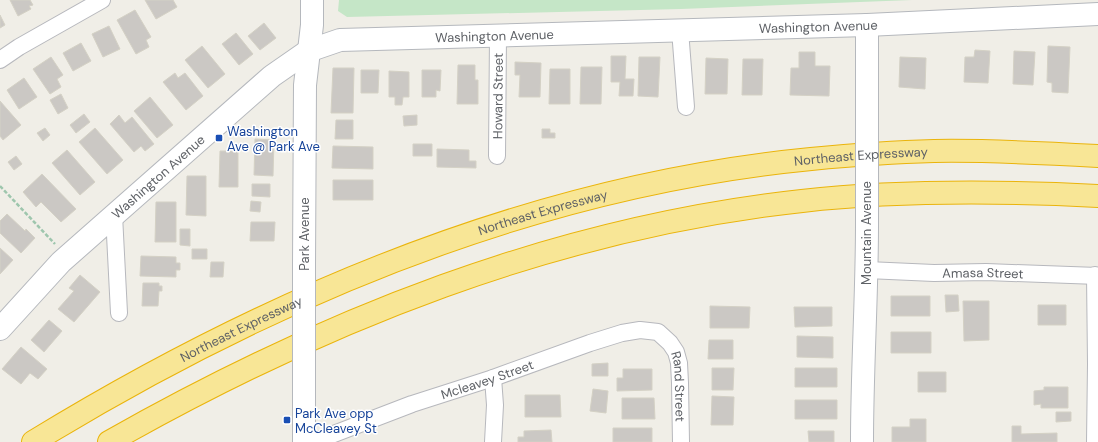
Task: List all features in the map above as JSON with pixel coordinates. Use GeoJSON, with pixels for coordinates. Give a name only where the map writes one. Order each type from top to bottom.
{"type":"FeatureCollection","features":[{"type":"Feature","properties":{"kind":"highway","name":"Northeast Expressway"},"geometry":{"type":"LineString","coordinates":[[33,442],[85,410],[182,356],[295,302],[353,276],[442,242],[501,222],[561,205],[684,177],[745,167],[816,158],[934,151],[1098,156]]}},
{"type":"Feature","properties":{"kind":"highway"},"geometry":{"type":"LineString","coordinates":[[109,442],[189,398],[266,360],[380,310],[497,266],[557,248],[617,233],[740,209],[860,195],[989,191],[1098,196]]}},
{"type":"Feature","properties":{"kind":"street"},"geometry":{"type":"LineString","coordinates":[[0,60],[18,47],[102,0]]}},
{"type":"Feature","properties":{"kind":"street","name":"Park Avenue"},"geometry":{"type":"LineString","coordinates":[[304,442],[306,85],[308,51],[312,25],[312,0]]}},
{"type":"Feature","properties":{"kind":"street","name":"Washington Avenue"},"geometry":{"type":"LineString","coordinates":[[0,329],[61,262],[272,76],[308,51],[340,40],[867,25],[1098,14]]}},
{"type":"Feature","properties":{"kind":"street","name":"Mountain Avenue"},"geometry":{"type":"LineString","coordinates":[[862,442],[862,367],[867,270],[867,25]]}},
{"type":"Feature","properties":{"kind":"street"},"geometry":{"type":"LineString","coordinates":[[680,30],[686,107]]}},
{"type":"Feature","properties":{"kind":"street","name":"Howard Street"},"geometry":{"type":"LineString","coordinates":[[497,156],[498,35]]}},
{"type":"Feature","properties":{"kind":"street"},"geometry":{"type":"LineString","coordinates":[[114,215],[119,313]]}},
{"type":"Feature","properties":{"kind":"street","name":"Amasa Street"},"geometry":{"type":"LineString","coordinates":[[867,270],[934,273],[986,272],[1096,275]]}},
{"type":"Feature","properties":{"kind":"street"},"geometry":{"type":"LineString","coordinates":[[1095,442],[1096,275]]}},
{"type":"Feature","properties":{"kind":"street","name":"Mcleavey Street"},"geometry":{"type":"LineString","coordinates":[[313,442],[412,404],[493,378],[622,333],[640,330],[658,332],[663,337]]}},
{"type":"Feature","properties":{"kind":"street","name":"Rand Street"},"geometry":{"type":"LineString","coordinates":[[663,337],[670,343],[676,352],[679,363],[681,442]]}},
{"type":"Feature","properties":{"kind":"street"},"geometry":{"type":"LineString","coordinates":[[493,378],[495,405],[493,442]]}},
{"type":"Feature","properties":{"kind":"path"},"geometry":{"type":"LineString","coordinates":[[0,186],[56,246]]}},
{"type":"Feature","properties":{"kind":"green space"},"geometry":{"type":"Polygon","coordinates":[[[339,0],[912,0],[681,9],[347,17],[338,11],[339,0]]]}},
{"type":"Feature","properties":{"kind":"building"},"geometry":{"type":"Polygon","coordinates":[[[10,0],[30,0],[33,5],[29,6],[31,9],[18,16],[10,0]]]}},
{"type":"Feature","properties":{"kind":"building"},"geometry":{"type":"Polygon","coordinates":[[[145,0],[173,0],[177,7],[156,19],[145,0]]]}},
{"type":"Feature","properties":{"kind":"building"},"geometry":{"type":"Polygon","coordinates":[[[135,10],[151,37],[146,40],[149,47],[136,54],[117,20],[135,10]]]}},
{"type":"Feature","properties":{"kind":"building"},"geometry":{"type":"Polygon","coordinates":[[[0,15],[5,25],[0,28],[0,15]]]}},
{"type":"Feature","properties":{"kind":"building"},"geometry":{"type":"Polygon","coordinates":[[[264,23],[276,38],[260,50],[248,36],[264,23]]]}},
{"type":"Feature","properties":{"kind":"building"},"geometry":{"type":"Polygon","coordinates":[[[109,26],[120,49],[103,57],[92,34],[109,26]]]}},
{"type":"Feature","properties":{"kind":"building"},"geometry":{"type":"Polygon","coordinates":[[[236,33],[253,54],[239,65],[222,44],[236,33]]]}},
{"type":"Feature","properties":{"kind":"building"},"geometry":{"type":"Polygon","coordinates":[[[81,43],[91,61],[73,71],[63,53],[81,43]]]}},
{"type":"Feature","properties":{"kind":"building"},"geometry":{"type":"Polygon","coordinates":[[[202,46],[225,74],[208,88],[185,60],[202,46]]]}},
{"type":"Feature","properties":{"kind":"building"},"geometry":{"type":"Polygon","coordinates":[[[1048,46],[1070,47],[1068,93],[1052,92],[1052,83],[1047,82],[1048,46]]]}},
{"type":"Feature","properties":{"kind":"building"},"geometry":{"type":"Polygon","coordinates":[[[975,50],[990,51],[988,83],[964,82],[965,57],[974,57],[975,50]]]}},
{"type":"Feature","properties":{"kind":"building"},"geometry":{"type":"Polygon","coordinates":[[[1014,51],[1035,52],[1033,85],[1013,84],[1014,51]]]}},
{"type":"Feature","properties":{"kind":"building"},"geometry":{"type":"Polygon","coordinates":[[[799,52],[815,52],[815,66],[830,66],[829,96],[790,95],[791,68],[799,68],[799,52]]]}},
{"type":"Feature","properties":{"kind":"building"},"geometry":{"type":"Polygon","coordinates":[[[611,56],[626,56],[625,79],[634,79],[633,96],[619,96],[620,82],[611,82],[611,56]]]}},
{"type":"Feature","properties":{"kind":"building"},"geometry":{"type":"Polygon","coordinates":[[[51,57],[63,75],[57,79],[61,87],[50,94],[33,69],[51,57]]]}},
{"type":"Feature","properties":{"kind":"building"},"geometry":{"type":"Polygon","coordinates":[[[639,57],[660,57],[658,97],[638,96],[639,57]]]}},
{"type":"Feature","properties":{"kind":"building"},"geometry":{"type":"Polygon","coordinates":[[[900,57],[926,58],[925,89],[899,87],[900,57]]]}},
{"type":"Feature","properties":{"kind":"building"},"geometry":{"type":"Polygon","coordinates":[[[706,58],[728,59],[727,94],[705,94],[706,58]]]}},
{"type":"Feature","properties":{"kind":"building"},"geometry":{"type":"Polygon","coordinates":[[[743,59],[763,59],[762,95],[742,95],[743,59]]]}},
{"type":"Feature","properties":{"kind":"building"},"geometry":{"type":"Polygon","coordinates":[[[515,62],[541,63],[540,97],[519,97],[520,75],[515,75],[515,62]]]}},
{"type":"Feature","properties":{"kind":"building"},"geometry":{"type":"Polygon","coordinates":[[[458,65],[475,65],[475,80],[478,80],[478,104],[457,104],[458,65]]]}},
{"type":"Feature","properties":{"kind":"building"},"geometry":{"type":"Polygon","coordinates":[[[581,67],[602,67],[601,104],[580,104],[581,67]]]}},
{"type":"Feature","properties":{"kind":"building"},"geometry":{"type":"Polygon","coordinates":[[[333,68],[354,68],[353,113],[331,113],[333,68]]]}},
{"type":"Feature","properties":{"kind":"building"},"geometry":{"type":"Polygon","coordinates":[[[550,69],[570,69],[570,104],[549,104],[550,69]]]}},
{"type":"Feature","properties":{"kind":"building"},"geometry":{"type":"Polygon","coordinates":[[[361,70],[379,70],[378,93],[361,93],[361,70]]]}},
{"type":"Feature","properties":{"kind":"building"},"geometry":{"type":"Polygon","coordinates":[[[422,70],[441,70],[440,91],[436,90],[436,97],[422,97],[422,70]]]}},
{"type":"Feature","properties":{"kind":"building"},"geometry":{"type":"Polygon","coordinates":[[[389,71],[409,72],[409,97],[403,97],[402,105],[395,105],[395,97],[389,97],[389,71]]]}},
{"type":"Feature","properties":{"kind":"building"},"geometry":{"type":"Polygon","coordinates":[[[175,73],[178,78],[185,73],[203,96],[186,110],[163,82],[175,73]]]}},
{"type":"Feature","properties":{"kind":"building"},"geometry":{"type":"Polygon","coordinates":[[[24,78],[37,97],[19,109],[7,90],[24,78]]]}},
{"type":"Feature","properties":{"kind":"building"},"geometry":{"type":"Polygon","coordinates":[[[61,94],[68,108],[58,114],[50,100],[61,94]]]}},
{"type":"Feature","properties":{"kind":"building"},"geometry":{"type":"Polygon","coordinates":[[[150,97],[173,125],[157,138],[134,111],[150,97]]]}},
{"type":"Feature","properties":{"kind":"building"},"geometry":{"type":"Polygon","coordinates":[[[0,101],[21,125],[3,140],[0,136],[0,101]]]}},
{"type":"Feature","properties":{"kind":"building"},"geometry":{"type":"Polygon","coordinates":[[[84,114],[90,122],[76,133],[70,125],[84,114]]]}},
{"type":"Feature","properties":{"kind":"building"},"geometry":{"type":"Polygon","coordinates":[[[119,115],[125,123],[132,117],[154,144],[145,151],[141,146],[134,152],[110,124],[119,115]]]}},
{"type":"Feature","properties":{"kind":"building"},"geometry":{"type":"Polygon","coordinates":[[[417,115],[417,125],[404,126],[403,116],[417,115]]]}},
{"type":"Feature","properties":{"kind":"building"},"geometry":{"type":"Polygon","coordinates":[[[336,120],[353,120],[353,139],[335,139],[336,120]]]}},
{"type":"Feature","properties":{"kind":"building"},"geometry":{"type":"Polygon","coordinates":[[[45,128],[50,135],[43,141],[37,133],[45,128]]]}},
{"type":"Feature","properties":{"kind":"building"},"geometry":{"type":"Polygon","coordinates":[[[95,128],[123,160],[107,174],[79,142],[95,128]]]}},
{"type":"Feature","properties":{"kind":"building"},"geometry":{"type":"Polygon","coordinates":[[[542,129],[550,129],[550,133],[555,133],[555,138],[542,138],[542,129]]]}},
{"type":"Feature","properties":{"kind":"building"},"geometry":{"type":"Polygon","coordinates":[[[255,139],[274,140],[273,176],[254,175],[255,139]]]}},
{"type":"Feature","properties":{"kind":"building"},"geometry":{"type":"Polygon","coordinates":[[[413,144],[432,144],[432,156],[413,156],[413,144]]]}},
{"type":"Feature","properties":{"kind":"building"},"geometry":{"type":"Polygon","coordinates":[[[333,146],[373,147],[373,169],[332,168],[333,146]]]}},
{"type":"Feature","properties":{"kind":"building"},"geometry":{"type":"Polygon","coordinates":[[[437,149],[469,150],[469,161],[476,161],[476,168],[437,167],[437,149]]]}},
{"type":"Feature","properties":{"kind":"building"},"geometry":{"type":"Polygon","coordinates":[[[67,150],[95,182],[80,195],[52,163],[67,150]]]}},
{"type":"Feature","properties":{"kind":"building"},"geometry":{"type":"Polygon","coordinates":[[[220,151],[238,151],[238,187],[219,187],[220,151]]]}},
{"type":"Feature","properties":{"kind":"building"},"geometry":{"type":"Polygon","coordinates":[[[16,156],[22,164],[14,170],[8,162],[16,156]]]}},
{"type":"Feature","properties":{"kind":"building"},"geometry":{"type":"Polygon","coordinates":[[[42,174],[76,209],[61,222],[41,202],[36,207],[23,192],[42,174]]]}},
{"type":"Feature","properties":{"kind":"building"},"geometry":{"type":"Polygon","coordinates":[[[187,176],[206,176],[206,216],[186,215],[187,176]]]}},
{"type":"Feature","properties":{"kind":"building"},"geometry":{"type":"Polygon","coordinates":[[[333,180],[373,180],[373,200],[333,200],[333,180]]]}},
{"type":"Feature","properties":{"kind":"building"},"geometry":{"type":"Polygon","coordinates":[[[252,184],[270,184],[270,197],[252,196],[252,184]]]}},
{"type":"Feature","properties":{"kind":"building"},"geometry":{"type":"Polygon","coordinates":[[[251,201],[261,202],[260,212],[250,211],[251,201]]]}},
{"type":"Feature","properties":{"kind":"building"},"geometry":{"type":"Polygon","coordinates":[[[156,202],[176,202],[176,242],[155,242],[156,202]]]}},
{"type":"Feature","properties":{"kind":"building"},"geometry":{"type":"Polygon","coordinates":[[[7,214],[35,238],[21,253],[0,233],[0,221],[7,214]]]}},
{"type":"Feature","properties":{"kind":"building"},"geometry":{"type":"Polygon","coordinates":[[[251,222],[275,222],[274,241],[250,241],[251,222]]]}},
{"type":"Feature","properties":{"kind":"building"},"geometry":{"type":"Polygon","coordinates":[[[180,229],[190,229],[190,246],[180,245],[180,229]]]}},
{"type":"Feature","properties":{"kind":"building"},"geometry":{"type":"Polygon","coordinates":[[[0,248],[13,260],[0,274],[0,248]]]}},
{"type":"Feature","properties":{"kind":"building"},"geometry":{"type":"Polygon","coordinates":[[[192,249],[207,249],[207,259],[192,259],[192,249]]]}},
{"type":"Feature","properties":{"kind":"building"},"geometry":{"type":"Polygon","coordinates":[[[141,256],[176,257],[176,263],[180,263],[180,270],[176,270],[176,277],[140,276],[141,256]]]}},
{"type":"Feature","properties":{"kind":"building"},"geometry":{"type":"Polygon","coordinates":[[[211,262],[224,262],[223,277],[210,277],[211,262]]]}},
{"type":"Feature","properties":{"kind":"building"},"geometry":{"type":"Polygon","coordinates":[[[80,275],[100,292],[74,322],[58,309],[74,291],[69,288],[80,275]]]}},
{"type":"Feature","properties":{"kind":"building"},"geometry":{"type":"Polygon","coordinates":[[[143,283],[159,283],[159,286],[162,286],[162,291],[159,291],[158,306],[142,306],[143,283]]]}},
{"type":"Feature","properties":{"kind":"building"},"geometry":{"type":"Polygon","coordinates":[[[945,295],[958,295],[959,311],[946,312],[945,295]]]}},
{"type":"Feature","properties":{"kind":"building"},"geometry":{"type":"Polygon","coordinates":[[[891,296],[930,296],[930,316],[891,316],[891,296]]]}},
{"type":"Feature","properties":{"kind":"building"},"geometry":{"type":"Polygon","coordinates":[[[963,301],[989,301],[989,340],[964,341],[963,301]]]}},
{"type":"Feature","properties":{"kind":"building"},"geometry":{"type":"Polygon","coordinates":[[[1038,305],[1066,305],[1066,325],[1038,325],[1038,305]]]}},
{"type":"Feature","properties":{"kind":"building"},"geometry":{"type":"Polygon","coordinates":[[[710,306],[750,307],[749,328],[710,328],[710,306]]]}},
{"type":"Feature","properties":{"kind":"building"},"geometry":{"type":"Polygon","coordinates":[[[794,307],[832,307],[832,326],[795,327],[794,307]]]}},
{"type":"Feature","properties":{"kind":"building"},"geometry":{"type":"Polygon","coordinates":[[[49,320],[62,331],[44,352],[31,340],[49,320]]]}},
{"type":"Feature","properties":{"kind":"building"},"geometry":{"type":"Polygon","coordinates":[[[891,332],[931,332],[931,353],[891,353],[891,332]]]}},
{"type":"Feature","properties":{"kind":"building"},"geometry":{"type":"Polygon","coordinates":[[[797,336],[833,337],[833,358],[797,357],[797,336]]]}},
{"type":"Feature","properties":{"kind":"building"},"geometry":{"type":"Polygon","coordinates":[[[709,340],[733,340],[733,359],[708,359],[709,340]]]}},
{"type":"Feature","properties":{"kind":"building"},"geometry":{"type":"Polygon","coordinates":[[[21,347],[47,369],[38,379],[30,373],[21,384],[2,369],[21,347]]]}},
{"type":"Feature","properties":{"kind":"building"},"geometry":{"type":"Polygon","coordinates":[[[608,363],[608,376],[592,376],[592,364],[608,363]]]}},
{"type":"Feature","properties":{"kind":"building"},"geometry":{"type":"Polygon","coordinates":[[[712,368],[734,368],[733,390],[712,390],[712,368]]]}},
{"type":"Feature","properties":{"kind":"building"},"geometry":{"type":"Polygon","coordinates":[[[795,368],[837,368],[837,387],[795,387],[795,368]]]}},
{"type":"Feature","properties":{"kind":"building"},"geometry":{"type":"Polygon","coordinates":[[[623,369],[652,369],[652,390],[617,391],[617,378],[623,378],[623,369]]]}},
{"type":"Feature","properties":{"kind":"building"},"geometry":{"type":"Polygon","coordinates":[[[918,372],[946,372],[946,392],[918,392],[918,372]]]}},
{"type":"Feature","properties":{"kind":"building"},"geometry":{"type":"Polygon","coordinates":[[[1044,387],[1068,387],[1068,408],[1041,408],[1041,404],[1034,405],[1034,391],[1044,390],[1044,387]]]}},
{"type":"Feature","properties":{"kind":"building"},"geometry":{"type":"Polygon","coordinates":[[[593,389],[608,391],[606,413],[590,411],[593,389]]]}},
{"type":"Feature","properties":{"kind":"building"},"geometry":{"type":"Polygon","coordinates":[[[525,395],[560,395],[561,417],[525,417],[525,395]]]}},
{"type":"Feature","properties":{"kind":"building"},"geometry":{"type":"Polygon","coordinates":[[[712,396],[734,397],[733,425],[711,425],[712,396]]]}},
{"type":"Feature","properties":{"kind":"building"},"geometry":{"type":"Polygon","coordinates":[[[622,398],[654,398],[655,419],[622,419],[622,398]]]}},
{"type":"Feature","properties":{"kind":"building"},"geometry":{"type":"Polygon","coordinates":[[[795,400],[837,400],[837,419],[795,419],[795,400]]]}},
{"type":"Feature","properties":{"kind":"building"},"geometry":{"type":"Polygon","coordinates":[[[1056,412],[1071,412],[1071,421],[1056,422],[1056,412]]]}},
{"type":"Feature","properties":{"kind":"building"},"geometry":{"type":"Polygon","coordinates":[[[910,419],[926,419],[926,442],[892,442],[892,427],[910,427],[910,419]]]}},
{"type":"Feature","properties":{"kind":"building"},"geometry":{"type":"Polygon","coordinates":[[[1012,426],[1021,426],[1021,434],[1057,433],[1057,442],[1012,442],[1012,426]]]}},
{"type":"Feature","properties":{"kind":"building"},"geometry":{"type":"Polygon","coordinates":[[[613,428],[652,428],[652,442],[613,442],[613,428]]]}},
{"type":"Feature","properties":{"kind":"building"},"geometry":{"type":"Polygon","coordinates":[[[551,430],[552,442],[518,442],[518,437],[524,437],[524,431],[551,430]]]}},
{"type":"Feature","properties":{"kind":"building"},"geometry":{"type":"Polygon","coordinates":[[[808,431],[834,431],[834,442],[809,442],[808,431]]]}},
{"type":"Feature","properties":{"kind":"place","name":"Washington Ave @ Park Ave"},"geometry":{"type":"Point","coordinates":[219,138]}},
{"type":"Feature","properties":{"kind":"place","name":"Park Ave opp McCleavey St"},"geometry":{"type":"Point","coordinates":[287,420]}}]}
